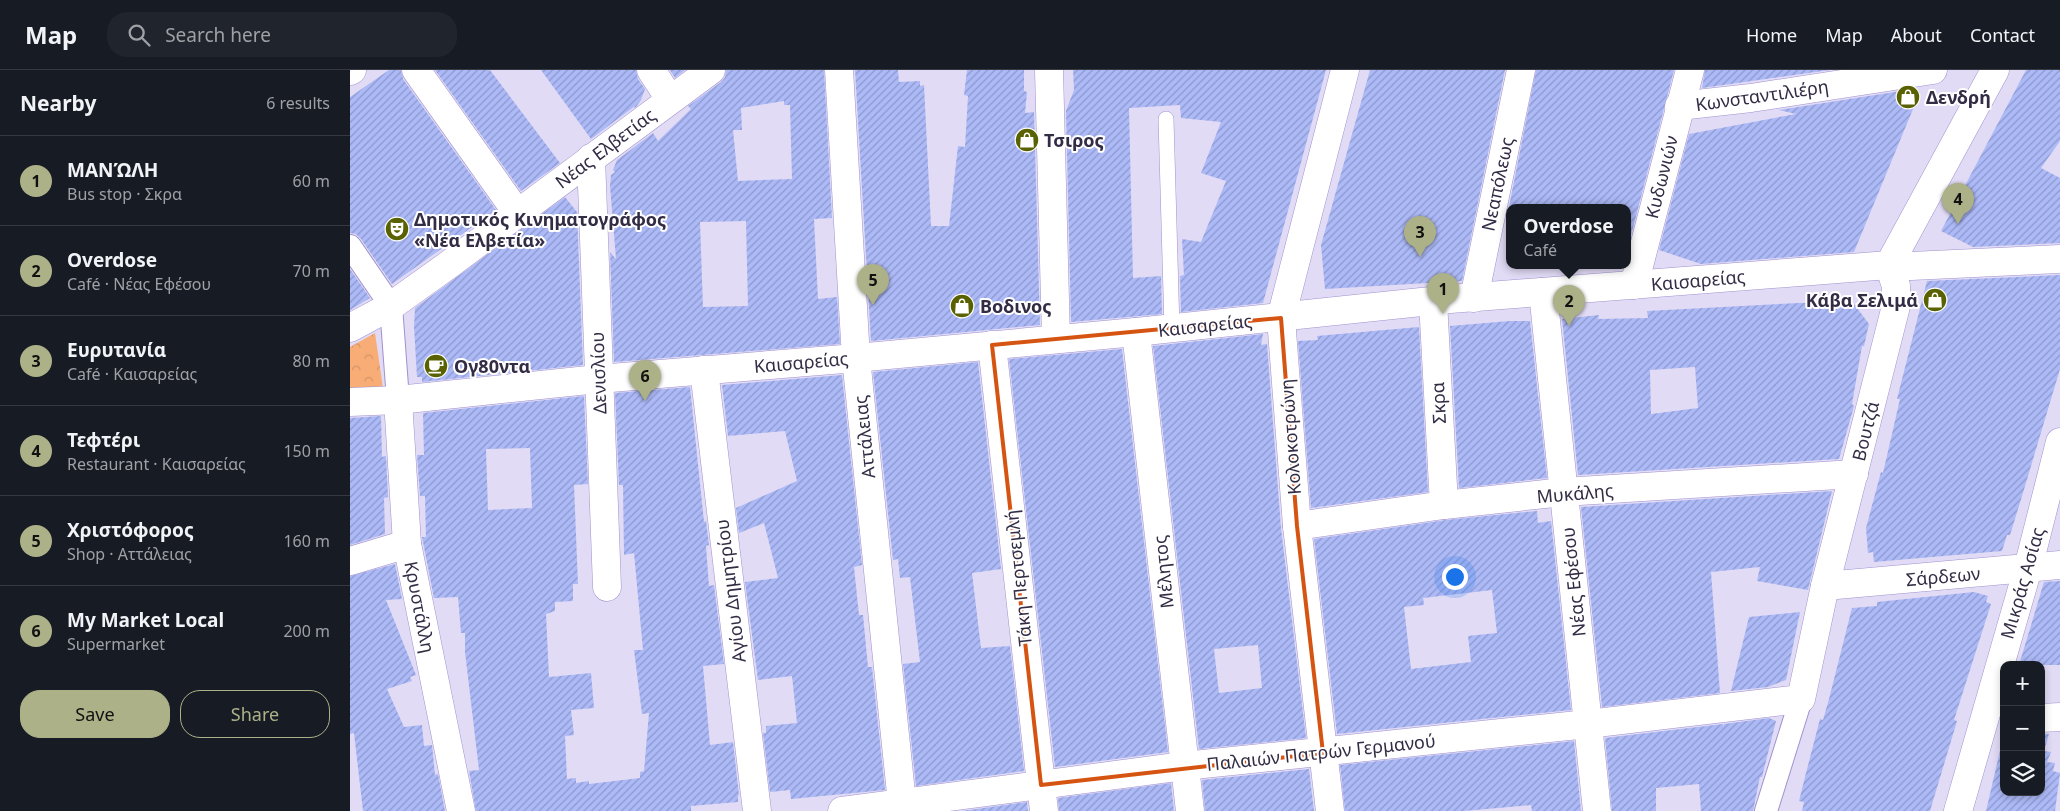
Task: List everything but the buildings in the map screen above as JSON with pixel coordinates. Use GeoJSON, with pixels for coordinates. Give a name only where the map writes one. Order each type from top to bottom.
{"type":"FeatureCollection","features":[{"type":"Feature","properties":{"kind":"street"},"geometry":{"type":"LineString","coordinates":[[416,70],[518,214]]}},
{"type":"Feature","properties":{"kind":"street"},"geometry":{"type":"LineString","coordinates":[[651,70],[670,99]]}},
{"type":"Feature","properties":{"kind":"street","name":"Νέας Ελβετίας"},"geometry":{"type":"LineString","coordinates":[[350,328],[392,306],[711,70]]}},
{"type":"Feature","properties":{"kind":"street","name":"Αττάλειας"},"geometry":{"type":"LineString","coordinates":[[839,70],[856,358],[902,803]]}},
{"type":"Feature","properties":{"kind":"street"},"geometry":{"type":"LineString","coordinates":[[1049,70],[1056,339]]}},
{"type":"Feature","properties":{"kind":"street","name":"Κολοκοτρώνη"},"geometry":{"type":"LineString","coordinates":[[1330,811],[1297,526],[1281,318],[1345,70]]}},
{"type":"Feature","properties":{"kind":"street","name":"Νεαπόλεως"},"geometry":{"type":"LineString","coordinates":[[1474,298],[1521,70]]}},
{"type":"Feature","properties":{"kind":"street","name":"Κυδωνιών"},"geometry":{"type":"LineString","coordinates":[[1634,285],[1690,70]]}},
{"type":"Feature","properties":{"kind":"street","name":"Κωνσταντιλιέρη"},"geometry":{"type":"LineString","coordinates":[[1680,106],[1751,98],[1933,70]]}},
{"type":"Feature","properties":{"kind":"street"},"geometry":{"type":"LineString","coordinates":[[1889,265],[1995,70]]}},
{"type":"Feature","properties":{"kind":"street","name":"Δενισλίου"},"geometry":{"type":"LineString","coordinates":[[591,158],[607,588]]}},
{"type":"Feature","properties":{"kind":"street"},"geometry":{"type":"LineString","coordinates":[[350,246],[392,306],[398,400]]}},
{"type":"Feature","properties":{"kind":"street","name":"Καισαρείας"},"geometry":{"type":"LineString","coordinates":[[350,402],[398,400],[598,379],[1172,329],[1433,301],[1889,265],[1911,266],[2060,259]]}},
{"type":"Feature","properties":{"kind":"street","name":"Βουτζά"},"geometry":{"type":"LineString","coordinates":[[1766,811],[1801,699],[1825,586],[1896,306],[1896,286],[1889,265]]}},
{"type":"Feature","properties":{"kind":"street","name":"Νέας Εφέσου"},"geometry":{"type":"LineString","coordinates":[[1543,292],[1598,811]]}},
{"type":"Feature","properties":{"kind":"street","name":"Σκρα"},"geometry":{"type":"LineString","coordinates":[[1433,301],[1444,505]]}},
{"type":"Feature","properties":{"kind":"street","name":"Μέλητος"},"geometry":{"type":"LineString","coordinates":[[1136,332],[1190,811]]}},
{"type":"Feature","properties":{"kind":"street","name":"Τάκη Περτσεμλή"},"geometry":{"type":"LineString","coordinates":[[992,345],[1043,798]]}},
{"type":"Feature","properties":{"kind":"street","name":"Αγίου Δημητρίου"},"geometry":{"type":"LineString","coordinates":[[704,370],[756,811]]}},
{"type":"Feature","properties":{"kind":"street","name":"Κρυστάλλη"},"geometry":{"type":"LineString","coordinates":[[398,400],[407,544],[461,811]]}},
{"type":"Feature","properties":{"kind":"street","name":"Μικράς Ασίας"},"geometry":{"type":"LineString","coordinates":[[1958,811],[1993,722],[2028,568],[2060,442]]}},
{"type":"Feature","properties":{"kind":"street","name":"Μυκάλης"},"geometry":{"type":"LineString","coordinates":[[1297,526],[1444,505],[1563,492],[1854,474]]}},
{"type":"Feature","properties":{"kind":"street"},"geometry":{"type":"LineString","coordinates":[[350,561],[407,544]]}},
{"type":"Feature","properties":{"kind":"street","name":"Σάρδεων"},"geometry":{"type":"LineString","coordinates":[[1825,586],[2060,565]]}},
{"type":"Feature","properties":{"kind":"street","name":"Παλαιών Πατρών Γερμανού"},"geometry":{"type":"LineString","coordinates":[[842,811],[902,803],[1043,798],[1184,766],[1323,753],[1801,699]]}},
{"type":"Feature","properties":{"kind":"street"},"geometry":{"type":"LineString","coordinates":[[2045,718],[2060,717]]}},
{"type":"Feature","properties":{"kind":"lane"},"geometry":{"type":"LineString","coordinates":[[1166,120],[1172,329]]}},
{"type":"Feature","properties":{"kind":"highlighted area"},"geometry":{"type":"Polygon","coordinates":[[[1281,318],[1297,526],[1323,753],[1041,785],[992,345],[1281,318]]]}},
{"type":"Feature","properties":{"kind":"green space"},"geometry":{"type":"Polygon","coordinates":[[[375,333],[383,388],[350,390],[350,347],[375,333]]]}},
{"type":"Feature","properties":{"kind":"place","name":"Δενδρή"},"geometry":{"type":"Point","coordinates":[1908,97]}},
{"type":"Feature","properties":{"kind":"place","name":"Τσιρος"},"geometry":{"type":"Point","coordinates":[1027,140]}},
{"type":"Feature","properties":{"kind":"place","name":"Τεφτέρι"},"geometry":{"type":"Point","coordinates":[1958,224]}},
{"type":"Feature","properties":{"kind":"place","name":"Δημοτικός Κινηματογράφος «Νέα Ελβετία»"},"geometry":{"type":"Point","coordinates":[397,229]}},
{"type":"Feature","properties":{"kind":"place","name":"Ευρυτανία"},"geometry":{"type":"Point","coordinates":[1420,257]}},
{"type":"Feature","properties":{"kind":"place","name":"Κάβα Σελιμά"},"geometry":{"type":"Point","coordinates":[1935,300]}},
{"type":"Feature","properties":{"kind":"place","name":"Χριστόφορος"},"geometry":{"type":"Point","coordinates":[873,305]}},
{"type":"Feature","properties":{"kind":"place","name":"Βοδινος"},"geometry":{"type":"Point","coordinates":[962,306]}},
{"type":"Feature","properties":{"kind":"place","name":"ΜΑΝΏΛΗ"},"geometry":{"type":"Point","coordinates":[1443,314]}},
{"type":"Feature","properties":{"kind":"place","name":"Overdose"},"geometry":{"type":"Point","coordinates":[1569,326]}},
{"type":"Feature","properties":{"kind":"place","name":"Ογ80ντα"},"geometry":{"type":"Point","coordinates":[436,366]}},
{"type":"Feature","properties":{"kind":"place","name":"My Market Local"},"geometry":{"type":"Point","coordinates":[645,401]}}]}
